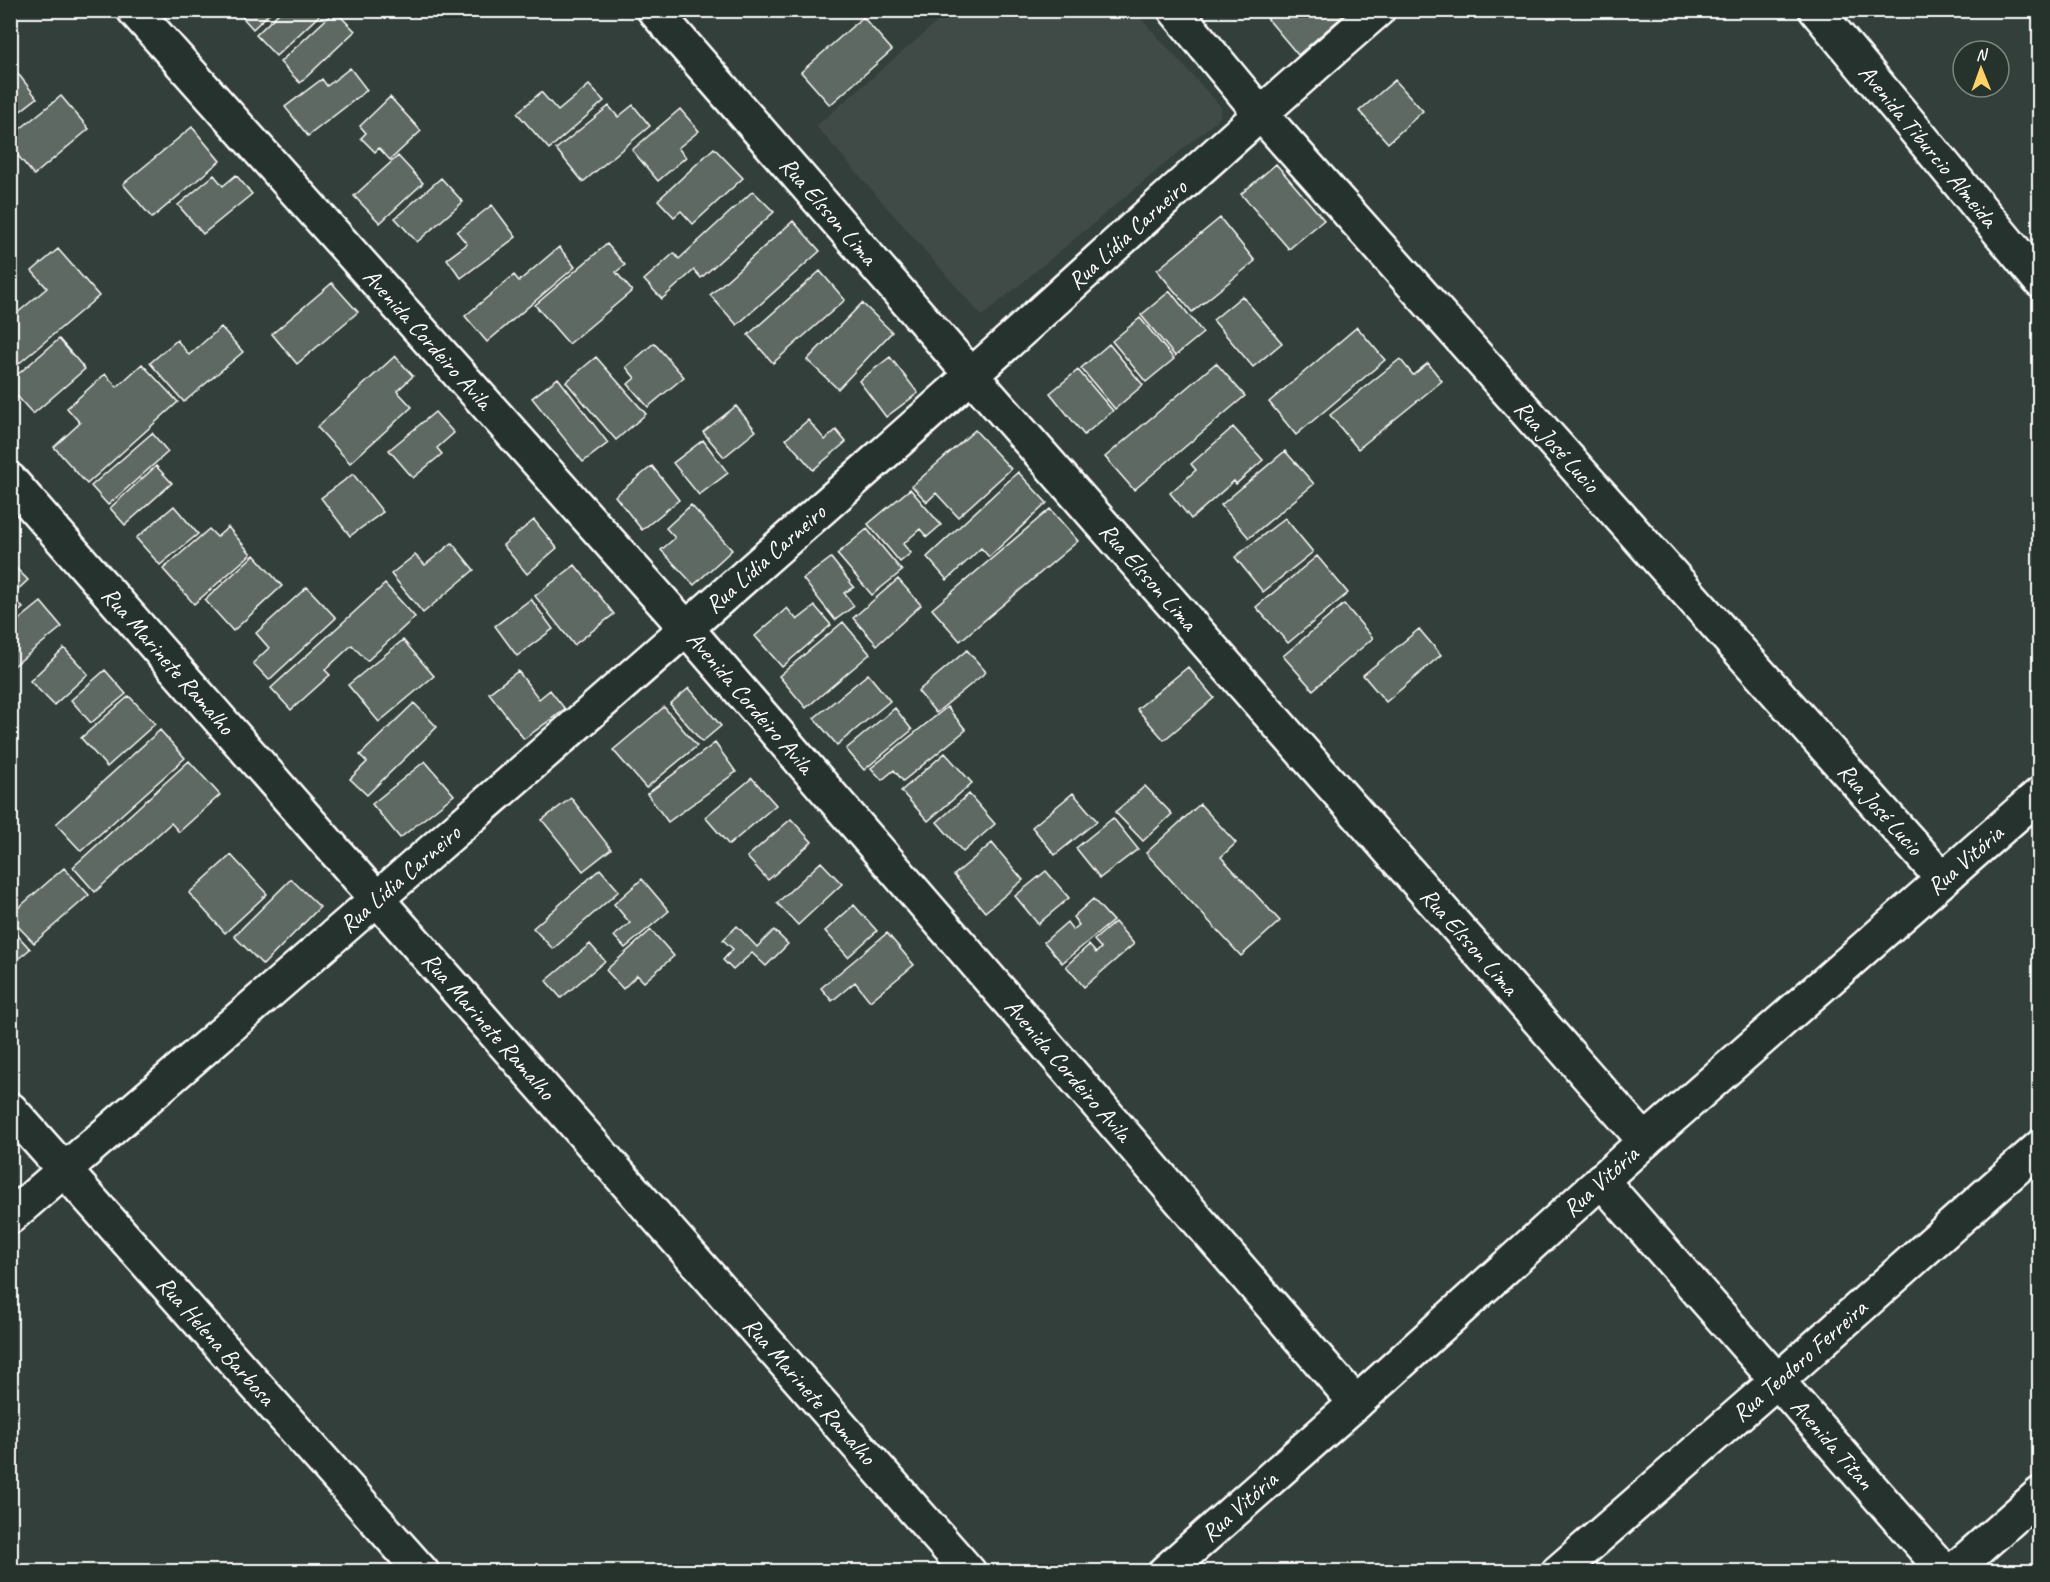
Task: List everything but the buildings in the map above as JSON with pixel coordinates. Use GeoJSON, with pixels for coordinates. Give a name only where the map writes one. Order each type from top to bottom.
{"type":"FeatureCollection","features":[{"type":"Feature","properties":{"kind":"street","name":"Avenida Cordeiro Avila"},"geometry":{"type":"LineString","coordinates":[[134,10],[687,629],[1356,1402]]}},
{"type":"Feature","properties":{"kind":"street","name":"Rua Elsson Lima"},"geometry":{"type":"LineString","coordinates":[[654,10],[972,376],[1645,1141]]}},
{"type":"Feature","properties":{"kind":"street","name":"Rua José Lucio"},"geometry":{"type":"LineString","coordinates":[[1174,10],[1260,113],[1943,879]]}},
{"type":"Feature","properties":{"kind":"street","name":"Rua Lídia Carneiro"},"geometry":{"type":"LineString","coordinates":[[10,1217],[687,629],[972,376],[1260,113],[1378,10]]}},
{"type":"Feature","properties":{"kind":"street","name":"Avenida Tiburcio Almeida"},"geometry":{"type":"LineString","coordinates":[[1816,10],[2040,280]]}},
{"type":"Feature","properties":{"kind":"street","name":"Rua Marinete Ramalho"},"geometry":{"type":"LineString","coordinates":[[10,480],[969,1572]]}},
{"type":"Feature","properties":{"kind":"street","name":"Rua Vitória"},"geometry":{"type":"LineString","coordinates":[[1165,1572],[1601,1180],[2040,794]]}},
{"type":"Feature","properties":{"kind":"street","name":"Rua Helena Barbosa"},"geometry":{"type":"LineString","coordinates":[[10,1109],[422,1572]]}},
{"type":"Feature","properties":{"kind":"street","name":"Rua Teodoro Ferreira"},"geometry":{"type":"LineString","coordinates":[[1558,1572],[2040,1147]]}},
{"type":"Feature","properties":{"kind":"street","name":"Avenida Titan"},"geometry":{"type":"LineString","coordinates":[[1601,1180],[1945,1572]]}},
{"type":"Feature","properties":{"kind":"street"},"geometry":{"type":"LineString","coordinates":[[1952,1572],[2040,1494]]}},
{"type":"Feature","properties":{"kind":"shaded area"},"geometry":{"type":"Polygon","coordinates":[[[950,11],[1134,11],[1221,107],[1220,117],[1214,123],[982,316],[816,126],[950,11]]]}}]}
